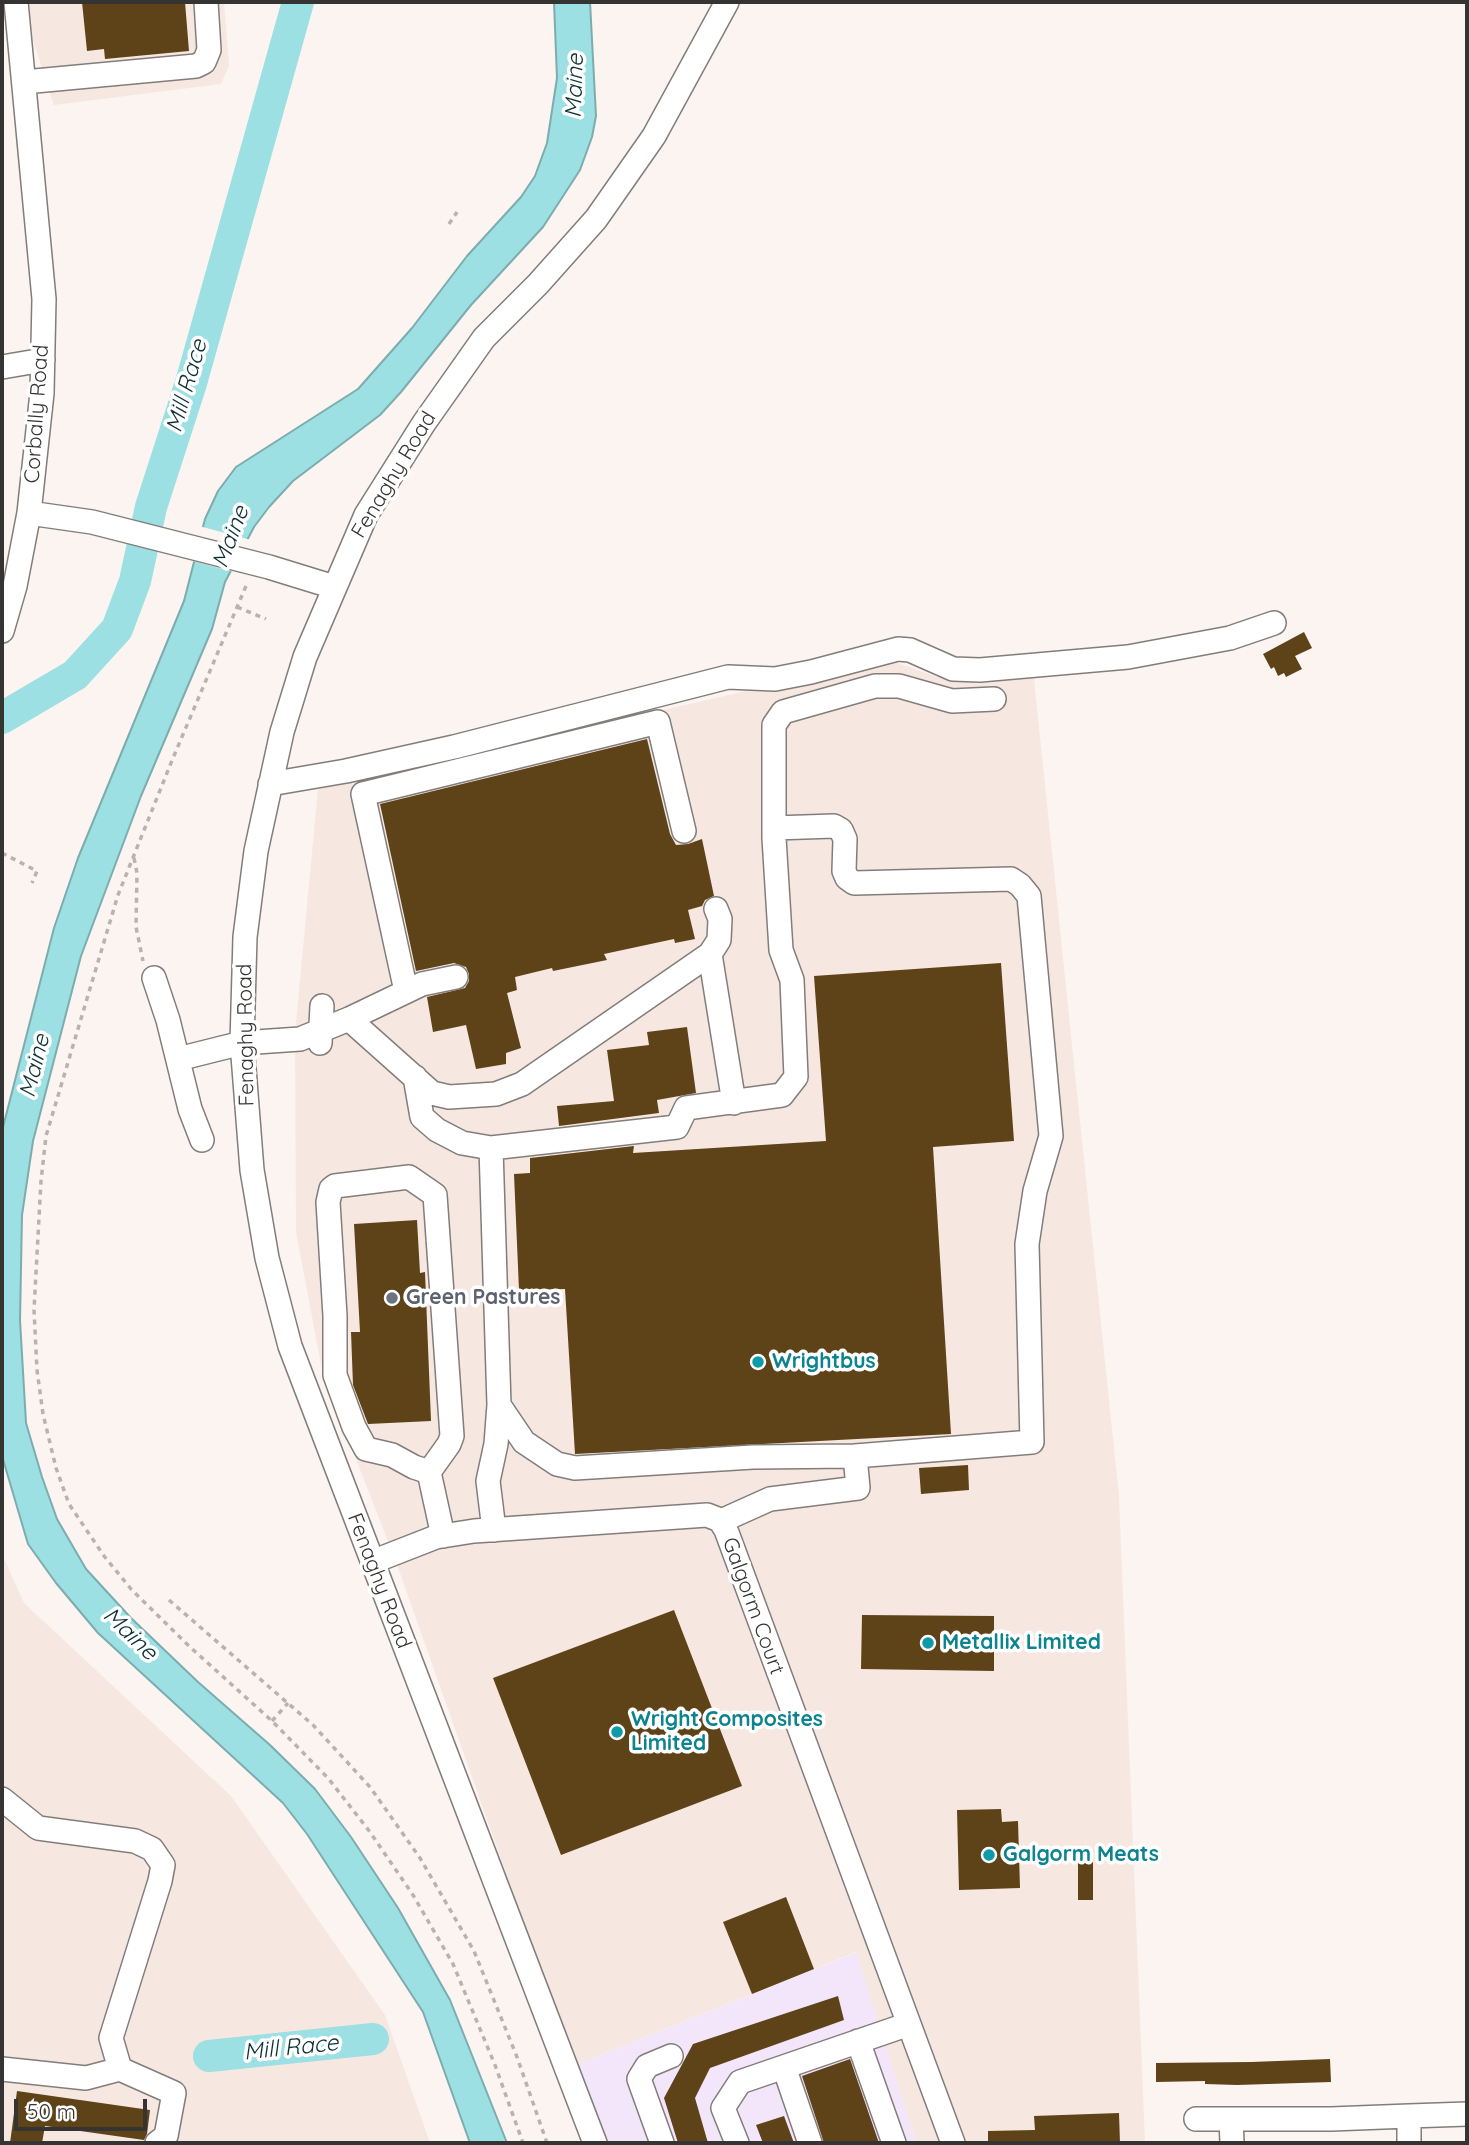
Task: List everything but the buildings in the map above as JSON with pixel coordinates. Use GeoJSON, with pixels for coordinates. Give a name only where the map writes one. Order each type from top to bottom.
{"type":"FeatureCollection","features":[{"type":"Feature","properties":{"kind":"street","name":"Corbally Road"},"geometry":{"type":"LineString","coordinates":[[16,2],[44,299],[42,393],[29,513],[92,522],[269,567],[334,587]]}},
{"type":"Feature","properties":{"kind":"street"},"geometry":{"type":"LineString","coordinates":[[24,82],[197,66],[204,62],[209,50],[206,2]]}},
{"type":"Feature","properties":{"kind":"street","name":"Fenaghy Road"},"geometry":{"type":"LineString","coordinates":[[595,2143],[290,1346],[267,1258],[252,1170],[242,1043],[245,937],[256,852],[282,732],[305,657],[366,515],[424,423],[484,338],[538,284],[596,219],[653,136],[727,2]]}},
{"type":"Feature","properties":{"kind":"street"},"geometry":{"type":"LineString","coordinates":[[2,367],[43,360]]}},
{"type":"Feature","properties":{"kind":"street"},"geometry":{"type":"LineString","coordinates":[[2,631],[15,586],[29,513]]}},
{"type":"Feature","properties":{"kind":"street"},"geometry":{"type":"LineString","coordinates":[[270,784],[346,771],[454,747],[728,677],[775,679],[898,649],[910,650],[953,669],[980,670],[1140,655],[1230,638],[1274,623]]}},
{"type":"Feature","properties":{"kind":"street"},"geometry":{"type":"LineString","coordinates":[[415,1077],[422,1117],[437,1130],[462,1143],[491,1147],[677,1127],[685,1108],[782,1095],[796,1077],[792,980],[781,950],[774,828],[774,725],[783,712],[874,686],[899,686],[952,701],[994,699]]}},
{"type":"Feature","properties":{"kind":"street"},"geometry":{"type":"LineString","coordinates":[[406,991],[363,794],[658,722],[684,831]]}},
{"type":"Feature","properties":{"kind":"street"},"geometry":{"type":"LineString","coordinates":[[499,1405],[524,1443],[558,1464],[575,1468],[753,1457],[855,1456],[1032,1442],[1027,1244],[1035,1191],[1051,1136],[1029,896],[1011,879],[854,883],[847,878],[844,871],[845,839],[841,830],[834,826],[774,828]]}},
{"type":"Feature","properties":{"kind":"street"},"geometry":{"type":"LineString","coordinates":[[349,1019],[432,1093],[449,1097],[496,1094],[522,1084],[710,954],[719,940],[720,919],[716,909]]}},
{"type":"Feature","properties":{"kind":"street"},"geometry":{"type":"LineString","coordinates":[[710,954],[734,1103]]}},
{"type":"Feature","properties":{"kind":"street"},"geometry":{"type":"LineString","coordinates":[[178,1059],[242,1043],[321,1037],[349,1019],[406,991],[422,984],[456,976]]}},
{"type":"Feature","properties":{"kind":"street"},"geometry":{"type":"LineString","coordinates":[[154,978],[168,1020],[190,1109],[202,1140]]}},
{"type":"Feature","properties":{"kind":"street"},"geometry":{"type":"LineString","coordinates":[[321,1037],[322,1006]]}},
{"type":"Feature","properties":{"kind":"street"},"geometry":{"type":"LineString","coordinates":[[491,1147],[499,1405],[496,1444],[488,1481],[494,1530]]}},
{"type":"Feature","properties":{"kind":"street"},"geometry":{"type":"LineString","coordinates":[[429,1472],[391,1455],[366,1449],[354,1427],[335,1375],[335,1316],[328,1202],[331,1189],[335,1186],[409,1177],[435,1195],[452,1436],[429,1472],[443,1536]]}},
{"type":"Feature","properties":{"kind":"street"},"geometry":{"type":"LineString","coordinates":[[721,1521],[770,1499],[858,1488],[855,1456]]}},
{"type":"Feature","properties":{"kind":"street","name":"Galgorm Court"},"geometry":{"type":"LineString","coordinates":[[372,1562],[443,1536],[494,1530],[707,1515],[721,1521],[953,2143]]}},
{"type":"Feature","properties":{"kind":"street"},"geometry":{"type":"LineString","coordinates":[[2,1799],[38,1828],[135,1841],[152,1849],[163,1865],[111,2038],[120,2069]]}},
{"type":"Feature","properties":{"kind":"street"},"geometry":{"type":"LineString","coordinates":[[737,2143],[723,2108],[740,2081],[909,2024]]}},
{"type":"Feature","properties":{"kind":"street"},"geometry":{"type":"LineString","coordinates":[[858,2041],[894,2143]]}},
{"type":"Feature","properties":{"kind":"street"},"geometry":{"type":"LineString","coordinates":[[662,2143],[639,2079],[647,2066],[671,2056]]}},
{"type":"Feature","properties":{"kind":"street"},"geometry":{"type":"LineString","coordinates":[[784,2067],[810,2143]]}},
{"type":"Feature","properties":{"kind":"street"},"geometry":{"type":"LineString","coordinates":[[2,2069],[86,2078],[120,2069],[174,2093],[166,2136],[157,2143]]}},
{"type":"Feature","properties":{"kind":"street"},"geometry":{"type":"LineString","coordinates":[[1196,2119],[1331,2119],[1467,2114]]}},
{"type":"Feature","properties":{"kind":"street"},"geometry":{"type":"LineString","coordinates":[[1409,2116],[1409,2143]]}},
{"type":"Feature","properties":{"kind":"street"},"geometry":{"type":"LineString","coordinates":[[1231,2119],[1232,2143]]}},
{"type":"Feature","properties":{"kind":"path"},"geometry":{"type":"LineString","coordinates":[[449,224],[457,212]]}},
{"type":"Feature","properties":{"kind":"path"},"geometry":{"type":"LineString","coordinates":[[246,586],[118,895],[46,1136],[33,1310],[43,1414],[56,1468],[69,1504],[104,1556],[131,1589],[272,1721],[328,1778],[370,1832],[413,1895],[453,1964],[495,2065],[523,2143]]}},
{"type":"Feature","properties":{"kind":"path"},"geometry":{"type":"LineString","coordinates":[[237,607],[265,619]]}},
{"type":"Feature","properties":{"kind":"path"},"geometry":{"type":"LineString","coordinates":[[2,853],[37,871],[32,883]]}},
{"type":"Feature","properties":{"kind":"path"},"geometry":{"type":"LineString","coordinates":[[134,856],[137,873],[135,902],[138,945],[145,966],[154,978]]}},
{"type":"Feature","properties":{"kind":"path"},"geometry":{"type":"LineString","coordinates":[[169,1600],[313,1725],[370,1787],[420,1858],[474,1951],[517,2057],[547,2143]]}},
{"type":"Feature","properties":{"kind":"path"},"geometry":{"type":"LineString","coordinates":[[272,1721],[288,1703]]}},
{"type":"Feature","properties":{"kind":"shaded area"},"geometry":{"type":"Polygon","coordinates":[[[28,2],[224,2],[229,66],[221,84],[54,105],[30,31],[28,2]]]}},
{"type":"Feature","properties":{"kind":"shaded area"},"geometry":{"type":"Polygon","coordinates":[[[886,659],[949,681],[1033,670],[1119,1496],[1145,2143],[916,2143],[856,1952],[574,2066],[395,1559],[323,1375],[296,1232],[295,1033],[318,789],[886,659]]]}},
{"type":"Feature","properties":{"kind":"shaded area"},"geometry":{"type":"Polygon","coordinates":[[[2,1554],[24,1603],[231,1796],[385,2015],[430,2143],[2,2143],[2,1554]]]}},
{"type":"Feature","properties":{"kind":"shaded area"},"geometry":{"type":"Polygon","coordinates":[[[857,1952],[916,2143],[604,2143],[574,2066],[857,1952]]]}},
{"type":"Feature","properties":{"kind":"water","name":"Maine"},"geometry":{"type":"Polygon","coordinates":[[[554,2],[590,2],[596,116],[592,137],[580,170],[543,227],[471,305],[380,415],[293,481],[254,527],[225,582],[212,629],[141,796],[81,956],[33,1141],[22,1215],[20,1320],[26,1423],[57,1519],[86,1569],[131,1618],[315,1789],[398,1908],[450,2000],[507,2143],[470,2143],[423,2012],[307,1834],[283,1803],[98,1633],[56,1583],[28,1544],[2,1456],[2,1131],[54,928],[78,858],[184,601],[205,519],[218,491],[236,467],[358,389],[412,328],[467,256],[521,197],[535,176],[547,143],[557,78],[554,2]]]}},
{"type":"Feature","properties":{"kind":"pier"},"geometry":{"type":"Polygon","coordinates":[[[199,526],[251,540],[234,572],[189,560],[199,526]]]}},
{"type":"Feature","properties":{"kind":"waterway","name":"Mill Race"},"geometry":{"type":"LineString","coordinates":[[2,718],[75,675],[117,629],[135,581],[151,507],[191,383],[298,2]]}},
{"type":"Feature","properties":{"kind":"waterway","name":"Mill Race"},"geometry":{"type":"LineString","coordinates":[[209,2056],[373,2039]]}},
{"type":"Feature","properties":{"kind":"place","name":"Green Pastures"},"geometry":{"type":"Point","coordinates":[392,1298]}},
{"type":"Feature","properties":{"kind":"place","name":"Wrightbus"},"geometry":{"type":"Point","coordinates":[758,1362]}},
{"type":"Feature","properties":{"kind":"place","name":"Metallix Limited"},"geometry":{"type":"Point","coordinates":[928,1643]}},
{"type":"Feature","properties":{"kind":"place","name":"Wright Composites Limited"},"geometry":{"type":"Point","coordinates":[617,1732]}},
{"type":"Feature","properties":{"kind":"place","name":"Galgorm Meats"},"geometry":{"type":"Point","coordinates":[989,1855]}}]}
